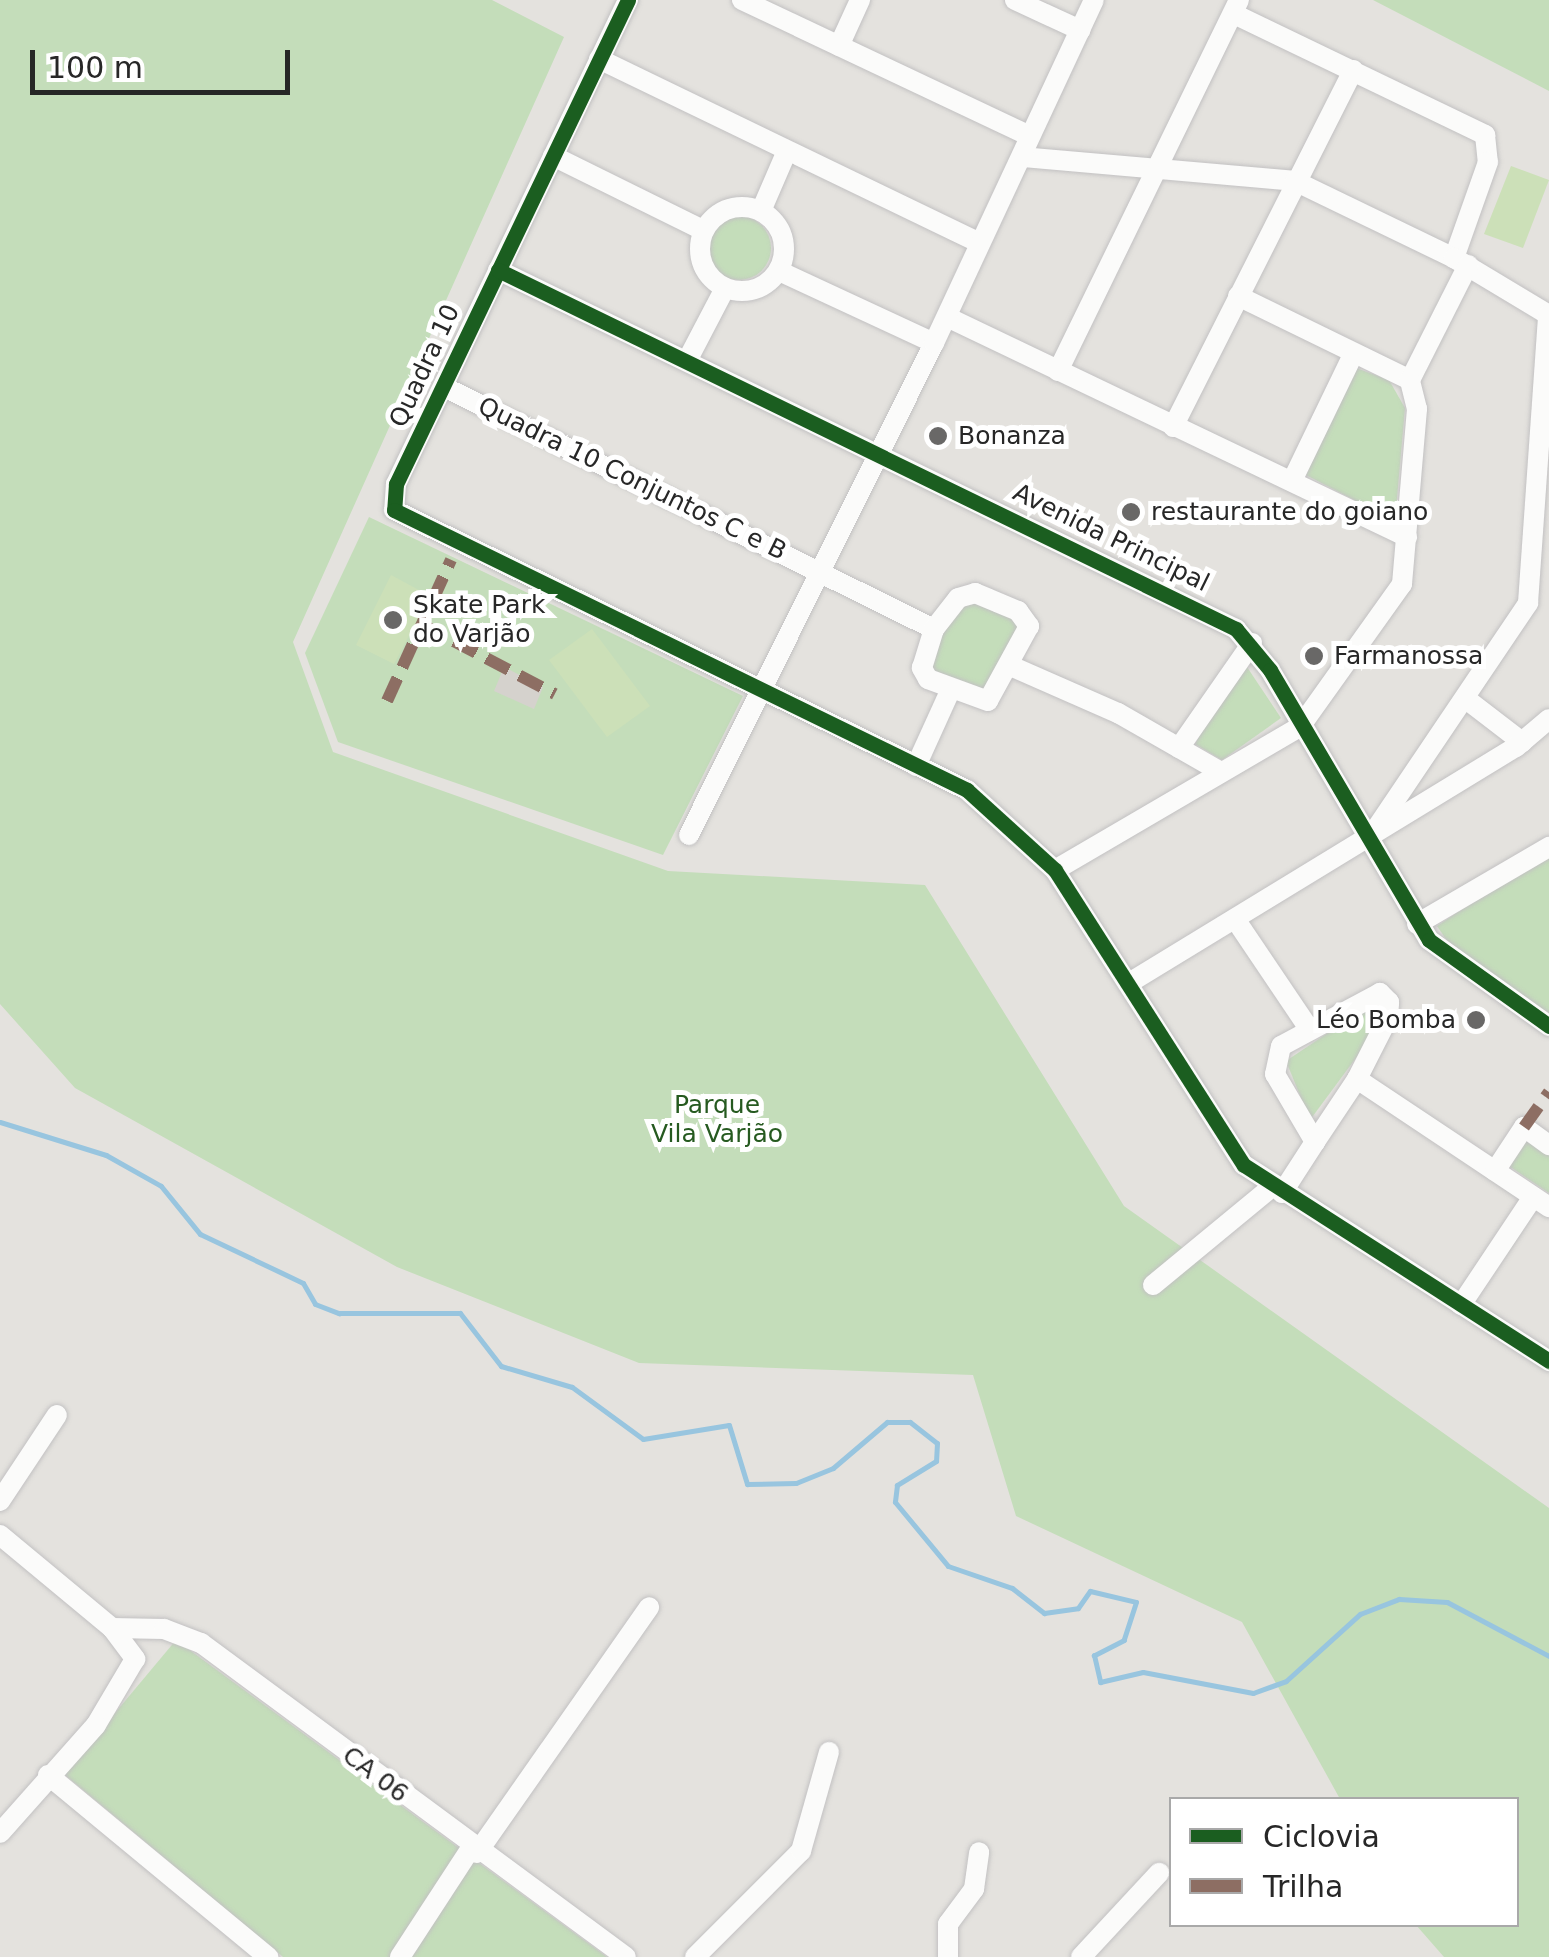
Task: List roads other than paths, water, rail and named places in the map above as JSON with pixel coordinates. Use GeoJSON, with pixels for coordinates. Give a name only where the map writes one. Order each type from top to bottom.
{"type":"FeatureCollection","features":[{"type":"Feature","properties":{"kind":"street","name":"Quadra 10"},"geometry":{"type":"LineString","coordinates":[[628,0],[396,484],[391,504],[406,519],[761,689]]}},
{"type":"Feature","properties":{"kind":"street"},"geometry":{"type":"LineString","coordinates":[[742,0],[1030,136]]}},
{"type":"Feature","properties":{"kind":"street"},"geometry":{"type":"LineString","coordinates":[[839,46],[860,0]]}},
{"type":"Feature","properties":{"kind":"street"},"geometry":{"type":"LineString","coordinates":[[1015,0],[1080,30]]}},
{"type":"Feature","properties":{"kind":"street"},"geometry":{"type":"LineString","coordinates":[[690,835],[934,342],[1094,0]]}},
{"type":"Feature","properties":{"kind":"street"},"geometry":{"type":"LineString","coordinates":[[1055,870],[1300,727],[1402,584],[1417,410],[1410,380],[1461,262],[1489,143],[1237,7],[1058,371]]}},
{"type":"Feature","properties":{"kind":"street"},"geometry":{"type":"LineString","coordinates":[[599,59],[980,243]]}},
{"type":"Feature","properties":{"kind":"street"},"geometry":{"type":"LineString","coordinates":[[1174,426],[1353,70]]}},
{"type":"Feature","properties":{"kind":"street"},"geometry":{"type":"LineString","coordinates":[[761,210],[787,150]]}},
{"type":"Feature","properties":{"kind":"street"},"geometry":{"type":"LineString","coordinates":[[553,156],[703,230]]}},
{"type":"Feature","properties":{"kind":"street"},"geometry":{"type":"LineString","coordinates":[[1022,157],[1295,181],[1461,262],[1549,315],[1532,588],[1466,699],[1368,839]]}},
{"type":"Feature","properties":{"kind":"street"},"geometry":{"type":"LineString","coordinates":[[761,210],[783,237],[779,271],[755,289],[724,288],[703,264],[703,230],[718,213],[761,210]]}},
{"type":"Feature","properties":{"kind":"street","name":"Avenida Principal"},"geometry":{"type":"LineString","coordinates":[[498,270],[689,357],[878,450],[1252,643]]}},
{"type":"Feature","properties":{"kind":"street"},"geometry":{"type":"LineString","coordinates":[[779,271],[934,342]]}},
{"type":"Feature","properties":{"kind":"street"},"geometry":{"type":"LineString","coordinates":[[689,357],[724,288]]}},
{"type":"Feature","properties":{"kind":"street"},"geometry":{"type":"LineString","coordinates":[[1238,296],[1410,380]]}},
{"type":"Feature","properties":{"kind":"street"},"geometry":{"type":"LineString","coordinates":[[946,317],[1407,537]]}},
{"type":"Feature","properties":{"kind":"street"},"geometry":{"type":"LineString","coordinates":[[1292,481],[1353,355]]}},
{"type":"Feature","properties":{"kind":"street","name":"Quadra 10 Conjuntos C e B"},"geometry":{"type":"LineString","coordinates":[[444,387],[934,629]]}},
{"type":"Feature","properties":{"kind":"street"},"geometry":{"type":"LineString","coordinates":[[971,593],[1018,611],[1028,626],[1013,667],[988,701],[951,690],[922,668],[934,629],[971,593]]}},
{"type":"Feature","properties":{"kind":"street"},"geometry":{"type":"LineString","coordinates":[[1179,748],[1252,643],[1417,924],[1443,957],[1549,1026]]}},
{"type":"Feature","properties":{"kind":"street"},"geometry":{"type":"LineString","coordinates":[[1013,667],[1220,772]]}},
{"type":"Feature","properties":{"kind":"street"},"geometry":{"type":"LineString","coordinates":[[761,689],[967,790],[1055,870],[1129,983],[1227,1148],[1281,1192],[1549,1361]]}},
{"type":"Feature","properties":{"kind":"street"},"geometry":{"type":"LineString","coordinates":[[916,766],[951,690]]}},
{"type":"Feature","properties":{"kind":"street"},"geometry":{"type":"LineString","coordinates":[[1466,699],[1522,742]]}},
{"type":"Feature","properties":{"kind":"street"},"geometry":{"type":"LineString","coordinates":[[1129,983],[1368,839],[1522,742],[1549,719]]}},
{"type":"Feature","properties":{"kind":"street"},"geometry":{"type":"LineString","coordinates":[[1417,924],[1549,847]]}},
{"type":"Feature","properties":{"kind":"street"},"geometry":{"type":"LineString","coordinates":[[1235,919],[1310,1030]]}},
{"type":"Feature","properties":{"kind":"street"},"geometry":{"type":"LineString","coordinates":[[1153,1285],[1281,1192],[1315,1142],[1357,1079],[1389,1002],[1366,995],[1280,1046],[1275,1074],[1315,1142]]}},
{"type":"Feature","properties":{"kind":"street"},"geometry":{"type":"LineString","coordinates":[[1357,1079],[1541,1202],[1461,1305]]}},
{"type":"Feature","properties":{"kind":"street"},"geometry":{"type":"LineString","coordinates":[[1496,1171],[1524,1128],[1549,1145]]}},
{"type":"Feature","properties":{"kind":"street"},"geometry":{"type":"LineString","coordinates":[[0,1501],[57,1415]]}},
{"type":"Feature","properties":{"kind":"street"},"geometry":{"type":"LineString","coordinates":[[0,1534],[132,1649],[131,1677],[0,1832]]}},
{"type":"Feature","properties":{"kind":"street"},"geometry":{"type":"LineString","coordinates":[[400,1957],[649,1608]]}},
{"type":"Feature","properties":{"kind":"street","name":"CA 06"},"geometry":{"type":"LineString","coordinates":[[112,1628],[164,1629],[201,1644],[474,1850],[626,1957]]}},
{"type":"Feature","properties":{"kind":"street"},"geometry":{"type":"LineString","coordinates":[[694,1957],[800,1851],[829,1752]]}},
{"type":"Feature","properties":{"kind":"street"},"geometry":{"type":"LineString","coordinates":[[48,1775],[268,1957]]}},
{"type":"Feature","properties":{"kind":"street"},"geometry":{"type":"LineString","coordinates":[[948,1957],[948,1924],[974,1889],[979,1852]]}},
{"type":"Feature","properties":{"kind":"street"},"geometry":{"type":"LineString","coordinates":[[1080,1957],[1158,1873]]}},
{"type":"Feature","properties":{"kind":"waterway"},"geometry":{"type":"LineString","coordinates":[[0,1122],[106,1155],[161,1186],[200,1234],[303,1283],[315,1304],[339,1313],[460,1313],[501,1366],[572,1387],[643,1439],[729,1425],[747,1484],[796,1483],[833,1468],[887,1422],[910,1422],[937,1443],[936,1461],[897,1485],[895,1502],[948,1566],[1012,1588],[1044,1613],[1078,1608],[1090,1591],[1136,1602],[1124,1640],[1094,1655],[1100,1682],[1143,1672],[1253,1693],[1286,1681],[1360,1614],[1399,1599],[1447,1602],[1549,1656]]}},
{"type":"Feature","properties":{"kind":"place","name":"Bonanza"},"geometry":{"type":"Point","coordinates":[938,436]}},
{"type":"Feature","properties":{"kind":"place","name":"restaurante do goiano"},"geometry":{"type":"Point","coordinates":[1131,512]}},
{"type":"Feature","properties":{"kind":"place","name":"Skate Park do Varjão"},"geometry":{"type":"Point","coordinates":[393,620]}},
{"type":"Feature","properties":{"kind":"place","name":"Farmanossa"},"geometry":{"type":"Point","coordinates":[1314,656]}},
{"type":"Feature","properties":{"kind":"place","name":"Léo Bomba"},"geometry":{"type":"Point","coordinates":[1476,1020]}},
{"type":"Feature","properties":{"kind":"park label","name":"Parque Vila Varjão"},"geometry":{"type":"Point","coordinates":[717,1120]}}]}
